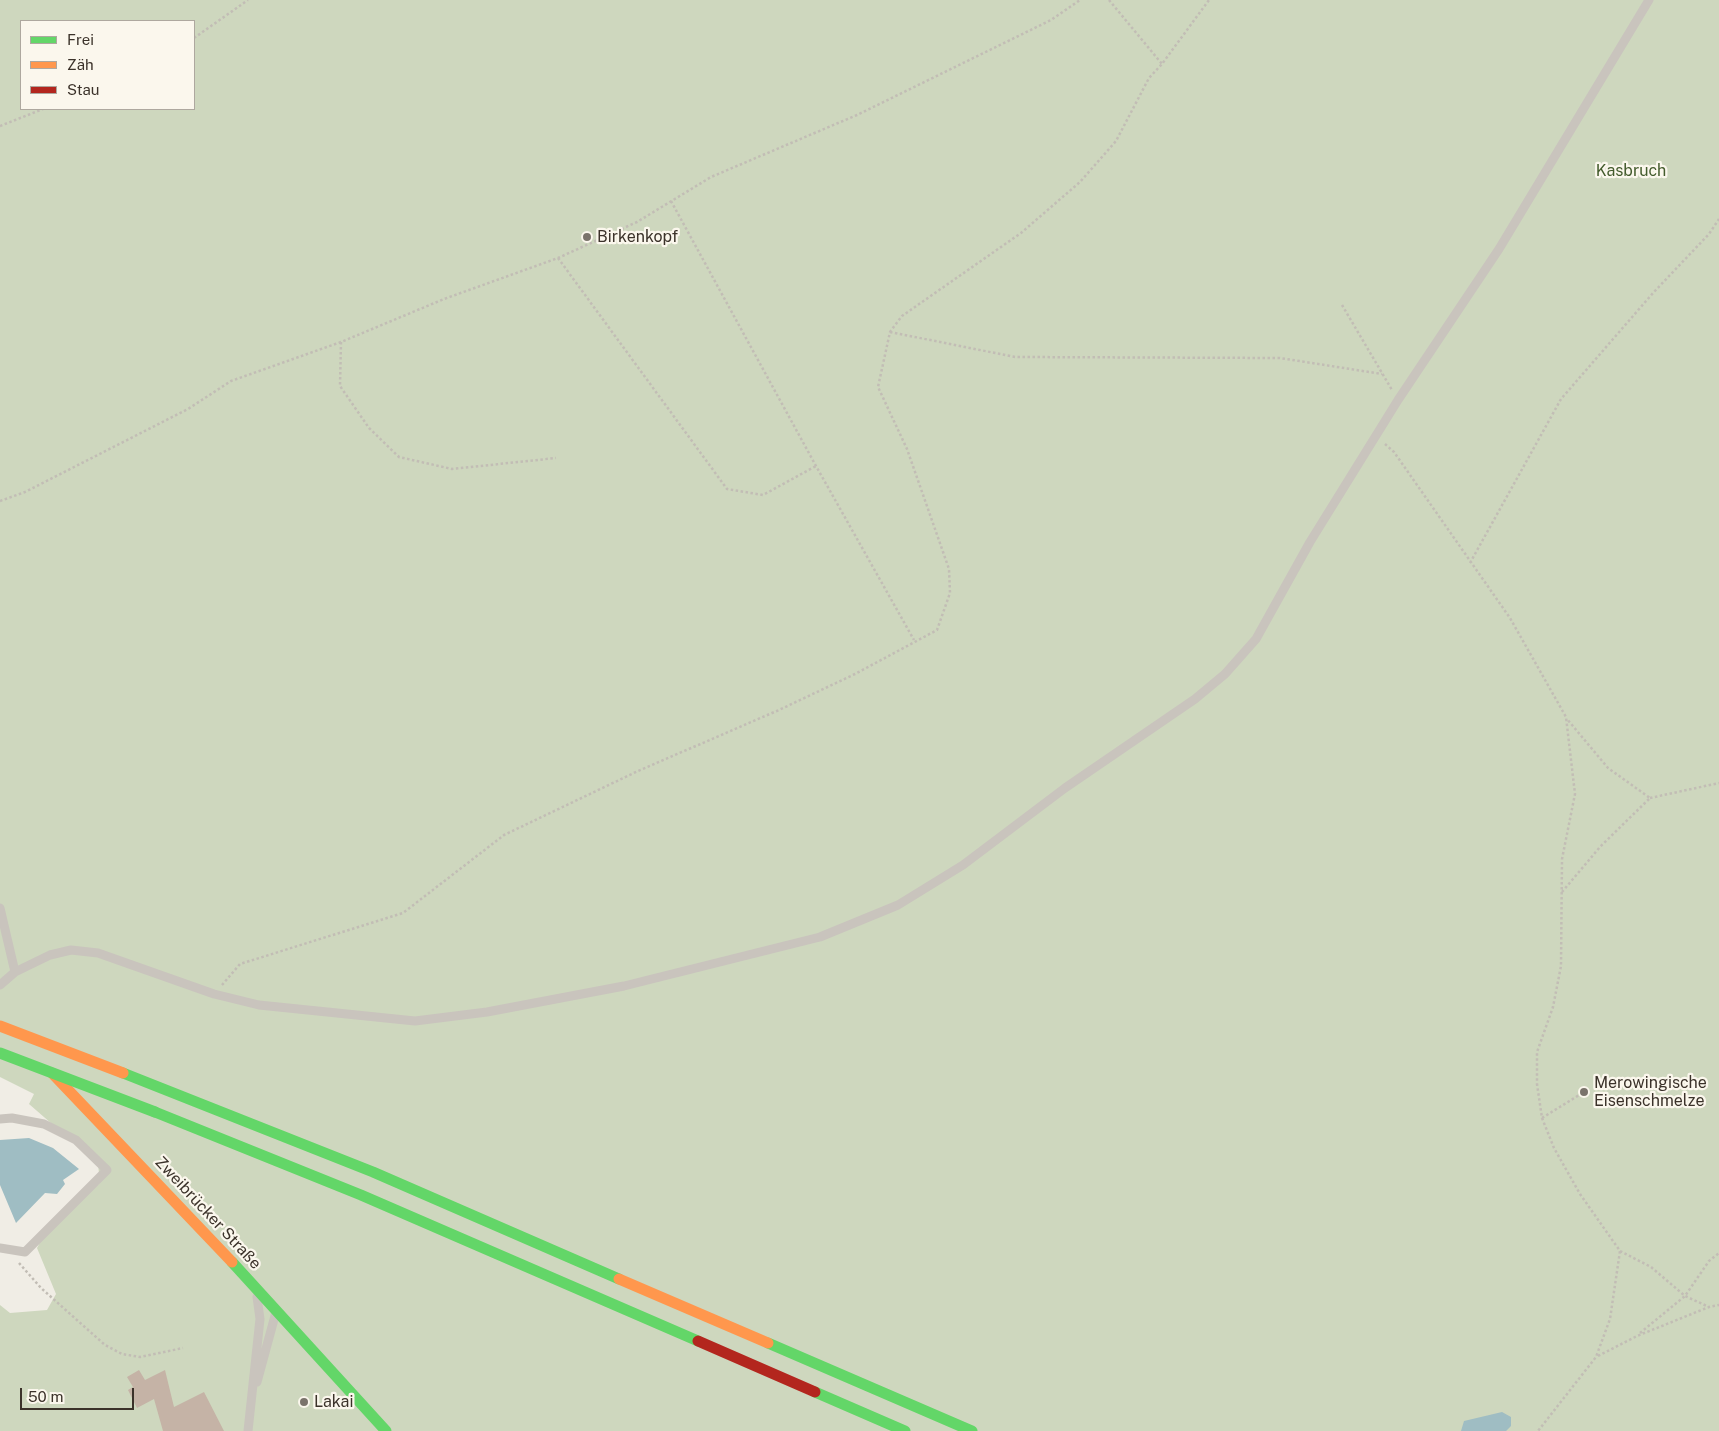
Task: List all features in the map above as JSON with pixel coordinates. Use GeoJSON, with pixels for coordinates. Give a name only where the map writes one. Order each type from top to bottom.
{"type":"FeatureCollection","features":[{"type":"Feature","properties":{"kind":"main road"},"geometry":{"type":"LineString","coordinates":[[0,1024],[374,1172],[972,1431]]}},
{"type":"Feature","properties":{"kind":"main road","name":"Zweibrücker Straße"},"geometry":{"type":"LineString","coordinates":[[0,1024],[43,1063],[277,1309],[386,1431]]}},
{"type":"Feature","properties":{"kind":"main road"},"geometry":{"type":"LineString","coordinates":[[0,1053],[155,1112],[361,1195],[906,1431]]}},
{"type":"Feature","properties":{"kind":"lane"},"geometry":{"type":"LineString","coordinates":[[0,985],[15,972],[50,954],[71,950],[98,953],[214,994],[259,1005],[415,1020],[487,1012],[624,986],[820,937],[898,905],[963,864],[1065,788],[1195,700],[1225,674],[1256,639],[1310,542],[1398,400],[1499,249],[1649,0]]}},
{"type":"Feature","properties":{"kind":"lane"},"geometry":{"type":"LineString","coordinates":[[0,908],[15,972]]}},
{"type":"Feature","properties":{"kind":"lane"},"geometry":{"type":"LineString","coordinates":[[0,1119],[12,1118],[44,1124],[76,1140],[107,1170],[26,1252],[0,1248]]}},
{"type":"Feature","properties":{"kind":"lane"},"geometry":{"type":"LineString","coordinates":[[248,1431],[260,1319],[259,1302],[252,1283]]}},
{"type":"Feature","properties":{"kind":"lane"},"geometry":{"type":"LineString","coordinates":[[249,1408],[277,1309]]}},
{"type":"Feature","properties":{"kind":"path"},"geometry":{"type":"LineString","coordinates":[[195,37],[248,0]]}},
{"type":"Feature","properties":{"kind":"path"},"geometry":{"type":"LineString","coordinates":[[0,501],[25,492],[188,409],[232,381],[341,342],[444,299],[558,258],[637,222],[711,177],[857,115],[1051,20],[1080,0]]}},
{"type":"Feature","properties":{"kind":"path"},"geometry":{"type":"LineString","coordinates":[[1110,0],[1162,64]]}},
{"type":"Feature","properties":{"kind":"path"},"geometry":{"type":"LineString","coordinates":[[214,994],[240,964],[403,913],[504,835],[638,771],[855,674],[914,640],[937,630],[950,593],[949,569],[907,449],[878,387],[890,332],[902,316],[1021,233],[1080,182],[1116,141],[1149,78],[1162,64],[1209,0]]}},
{"type":"Feature","properties":{"kind":"path"},"geometry":{"type":"LineString","coordinates":[[0,126],[40,110]]}},
{"type":"Feature","properties":{"kind":"path"},"geometry":{"type":"LineString","coordinates":[[671,201],[914,640]]}},
{"type":"Feature","properties":{"kind":"path"},"geometry":{"type":"LineString","coordinates":[[1470,563],[1562,400],[1653,293],[1709,234],[1719,219]]}},
{"type":"Feature","properties":{"kind":"path"},"geometry":{"type":"LineString","coordinates":[[558,258],[727,489],[763,496],[816,466]]}},
{"type":"Feature","properties":{"kind":"path"},"geometry":{"type":"LineString","coordinates":[[1342,304],[1398,400]]}},
{"type":"Feature","properties":{"kind":"path"},"geometry":{"type":"LineString","coordinates":[[890,332],[1015,357],[1280,358],[1382,374]]}},
{"type":"Feature","properties":{"kind":"path"},"geometry":{"type":"LineString","coordinates":[[341,342],[340,386],[369,428],[399,457],[452,469],[556,458]]}},
{"type":"Feature","properties":{"kind":"path"},"geometry":{"type":"LineString","coordinates":[[1376,436],[1394,452],[1510,618],[1566,717],[1608,768],[1650,798]]}},
{"type":"Feature","properties":{"kind":"path"},"geometry":{"type":"LineString","coordinates":[[1566,717],[1575,794],[1562,859],[1561,966],[1553,1006],[1537,1052],[1537,1084],[1542,1118],[1554,1148],[1580,1194],[1620,1251],[1651,1268],[1684,1296],[1709,1307]]}},
{"type":"Feature","properties":{"kind":"path"},"geometry":{"type":"LineString","coordinates":[[1561,893],[1600,847],[1650,798],[1719,784]]}},
{"type":"Feature","properties":{"kind":"path"},"geometry":{"type":"LineString","coordinates":[[1542,1118],[1584,1092]]}},
{"type":"Feature","properties":{"kind":"path"},"geometry":{"type":"LineString","coordinates":[[1538,1431],[1596,1357],[1610,1320],[1620,1251]]}},
{"type":"Feature","properties":{"kind":"path"},"geometry":{"type":"LineString","coordinates":[[1637,1336],[1684,1296],[1709,1262],[1719,1254]]}},
{"type":"Feature","properties":{"kind":"path"},"geometry":{"type":"LineString","coordinates":[[18,1261],[41,1288],[105,1345],[122,1354],[140,1357],[183,1348]]}},
{"type":"Feature","properties":{"kind":"path"},"geometry":{"type":"LineString","coordinates":[[1596,1357],[1637,1336],[1709,1307],[1719,1305]]}},
{"type":"Feature","properties":{"kind":"green space","name":"Kasbruch"},"geometry":{"type":"Polygon","coordinates":[[[0,0],[1719,0],[1719,1431],[0,1431],[0,1305],[10,1313],[47,1310],[56,1294],[37,1248],[49,1226],[100,1183],[98,1164],[29,1104],[34,1094],[0,1077],[0,0]]]}},
{"type":"Feature","properties":{"kind":"water"},"geometry":{"type":"Polygon","coordinates":[[[29,1138],[53,1148],[79,1169],[63,1180],[65,1184],[57,1194],[45,1193],[16,1223],[0,1185],[0,1140],[29,1138]]]}},
{"type":"Feature","properties":{"kind":"water"},"geometry":{"type":"Polygon","coordinates":[[[1502,1412],[1511,1417],[1511,1426],[1506,1431],[1461,1431],[1464,1421],[1502,1412]]]}},
{"type":"Feature","properties":{"kind":"building"},"geometry":{"type":"Polygon","coordinates":[[[139,1370],[145,1380],[165,1370],[174,1407],[204,1392],[224,1431],[163,1431],[154,1399],[137,1408],[128,1390],[133,1387],[127,1377],[139,1370]]]}},
{"type":"Feature","properties":{"kind":"traffic: fast"},"geometry":{"type":"LineString","coordinates":[[0,1053],[155,1112]]}},
{"type":"Feature","properties":{"kind":"traffic: fast"},"geometry":{"type":"LineString","coordinates":[[123,1073],[373,1172],[619,1279]]}},
{"type":"Feature","properties":{"kind":"traffic: fast"},"geometry":{"type":"LineString","coordinates":[[155,1112],[361,1195],[698,1341]]}},
{"type":"Feature","properties":{"kind":"traffic: fast"},"geometry":{"type":"LineString","coordinates":[[232,1262],[386,1431]]}},
{"type":"Feature","properties":{"kind":"traffic: fast"},"geometry":{"type":"LineString","coordinates":[[768,1343],[972,1431]]}},
{"type":"Feature","properties":{"kind":"traffic: fast"},"geometry":{"type":"LineString","coordinates":[[815,1392],[905,1431]]}},
{"type":"Feature","properties":{"kind":"traffic: slow"},"geometry":{"type":"LineString","coordinates":[[0,1026],[123,1073]]}},
{"type":"Feature","properties":{"kind":"traffic: slow"},"geometry":{"type":"LineString","coordinates":[[52,1073],[232,1262]]}},
{"type":"Feature","properties":{"kind":"traffic: slow"},"geometry":{"type":"LineString","coordinates":[[619,1279],[768,1343]]}},
{"type":"Feature","properties":{"kind":"traffic: jam"},"geometry":{"type":"LineString","coordinates":[[698,1341],[815,1392]]}},
{"type":"Feature","properties":{"kind":"place","name":"Birkenkopf"},"geometry":{"type":"Point","coordinates":[587,237]}},
{"type":"Feature","properties":{"kind":"place","name":"Merowingische Eisenschmelze"},"geometry":{"type":"Point","coordinates":[1584,1092]}},
{"type":"Feature","properties":{"kind":"place","name":"Lakai"},"geometry":{"type":"Point","coordinates":[304,1402]}}]}
